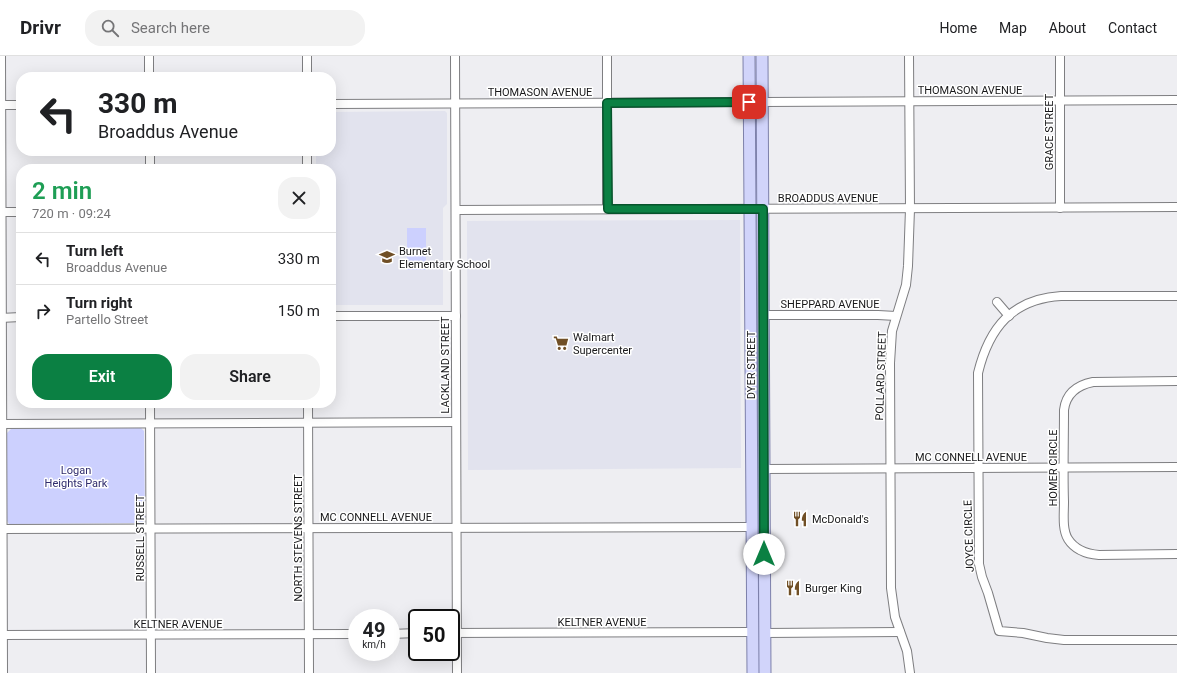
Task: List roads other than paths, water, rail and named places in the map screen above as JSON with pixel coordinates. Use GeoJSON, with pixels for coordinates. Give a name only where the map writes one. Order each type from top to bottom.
{"type":"FeatureCollection","features":[{"type":"Feature","properties":{"kind":"main road","name":"DYER STREET"},"geometry":{"type":"LineString","coordinates":[[749,56],[753,673]]}},
{"type":"Feature","properties":{"kind":"main road","name":"DYER STREET"},"geometry":{"type":"LineString","coordinates":[[762,56],[765,673]]}},
{"type":"Feature","properties":{"kind":"main road"},"geometry":{"type":"LineString","coordinates":[[750,315],[754,315],[757,319],[758,348],[764,358]]}},
{"type":"Feature","properties":{"kind":"main road"},"geometry":{"type":"LineString","coordinates":[[751,435],[756,440],[757,462],[759,467],[764,469]]}},
{"type":"Feature","properties":{"kind":"main road"},"geometry":{"type":"LineString","coordinates":[[752,527],[756,527],[759,530],[759,547],[764,559]]}},
{"type":"Feature","properties":{"kind":"main road"},"geometry":{"type":"LineString","coordinates":[[753,604],[758,618],[758,629],[760,632],[765,633]]}},
{"type":"Feature","properties":{"kind":"street"},"geometry":{"type":"LineString","coordinates":[[1,56],[1,529],[3,673]]}},
{"type":"Feature","properties":{"kind":"street"},"geometry":{"type":"LineString","coordinates":[[149,56],[149,72]]}},
{"type":"Feature","properties":{"kind":"street"},"geometry":{"type":"LineString","coordinates":[[307,56],[307,72]]}},
{"type":"Feature","properties":{"kind":"street","name":"LACKLAND STREET"},"geometry":{"type":"LineString","coordinates":[[455,56],[457,528],[455,609]]}},
{"type":"Feature","properties":{"kind":"street"},"geometry":{"type":"LineString","coordinates":[[607,56],[608,209]]}},
{"type":"Feature","properties":{"kind":"street","name":"POLLARD STREET"},"geometry":{"type":"LineString","coordinates":[[909,56],[910,209],[908,266],[906,285],[896,316],[890,346],[890,469],[891,588],[895,617],[907,651],[910,673]]}},
{"type":"Feature","properties":{"kind":"street","name":"GRACE STREET"},"geometry":{"type":"LineString","coordinates":[[1060,56],[1060,208]]}},
{"type":"Feature","properties":{"kind":"street","name":"THOMASON AVENUE"},"geometry":{"type":"LineString","coordinates":[[763,102],[1177,100]]}},
{"type":"Feature","properties":{"kind":"street","name":"THOMASON AVENUE"},"geometry":{"type":"LineString","coordinates":[[336,104],[749,102]]}},
{"type":"Feature","properties":{"kind":"street"},"geometry":{"type":"LineString","coordinates":[[0,105],[16,105]]}},
{"type":"Feature","properties":{"kind":"street","name":"BROADDUS AVENUE"},"geometry":{"type":"LineString","coordinates":[[456,210],[1177,207]]}},
{"type":"Feature","properties":{"kind":"street"},"geometry":{"type":"LineString","coordinates":[[1,212],[16,212]]}},
{"type":"Feature","properties":{"kind":"street","name":"JOYCE CIRCLE"},"geometry":{"type":"LineString","coordinates":[[1177,296],[1060,296],[1044,298],[1029,303],[1009,316],[997,328],[990,338],[982,357],[978,373],[979,564],[999,631],[1023,632],[1047,638],[1064,640],[1177,640]]}},
{"type":"Feature","properties":{"kind":"street"},"geometry":{"type":"LineString","coordinates":[[997,302],[1009,316]]}},
{"type":"Feature","properties":{"kind":"street","name":"SHEPPARD AVENUE"},"geometry":{"type":"LineString","coordinates":[[764,315],[896,316]]}},
{"type":"Feature","properties":{"kind":"street"},"geometry":{"type":"LineString","coordinates":[[336,316],[456,316]]}},
{"type":"Feature","properties":{"kind":"street"},"geometry":{"type":"LineString","coordinates":[[1,318],[16,318]]}},
{"type":"Feature","properties":{"kind":"street","name":"HOMER CIRCLE"},"geometry":{"type":"LineString","coordinates":[[1177,381],[1093,382],[1082,384],[1077,387],[1064,405],[1065,530],[1068,540],[1078,549],[1099,555],[1177,554]]}},
{"type":"Feature","properties":{"kind":"street","name":"RUSSELL STREET"},"geometry":{"type":"LineString","coordinates":[[150,408],[151,673]]}},
{"type":"Feature","properties":{"kind":"street","name":"NORTH STEVENS STREET"},"geometry":{"type":"LineString","coordinates":[[308,408],[309,673]]}},
{"type":"Feature","properties":{"kind":"street"},"geometry":{"type":"LineString","coordinates":[[1,424],[150,422],[456,422]]}},
{"type":"Feature","properties":{"kind":"street","name":"MC CONNELL AVENUE"},"geometry":{"type":"LineString","coordinates":[[764,469],[1177,467]]}},
{"type":"Feature","properties":{"kind":"street","name":"MC CONNELL AVENUE"},"geometry":{"type":"LineString","coordinates":[[1,529],[752,527]]}},
{"type":"Feature","properties":{"kind":"street","name":"KELTNER AVENUE"},"geometry":{"type":"LineString","coordinates":[[460,633],[752,632]]}},
{"type":"Feature","properties":{"kind":"street"},"geometry":{"type":"LineString","coordinates":[[765,633],[900,632]]}},
{"type":"Feature","properties":{"kind":"street","name":"KELTNER AVENUE"},"geometry":{"type":"LineString","coordinates":[[2,635],[348,634]]}},
{"type":"Feature","properties":{"kind":"street","name":"LACKLAND STREET"},"geometry":{"type":"LineString","coordinates":[[456,661],[457,673]]}},
{"type":"Feature","properties":{"kind":"place","name":"Burnet Elementary School"},"geometry":{"type":"Point","coordinates":[387,257]}},
{"type":"Feature","properties":{"kind":"place","name":"Walmart Supercenter"},"geometry":{"type":"Point","coordinates":[561,343]}},
{"type":"Feature","properties":{"kind":"place","name":"McDonald's"},"geometry":{"type":"Point","coordinates":[800,519]}},
{"type":"Feature","properties":{"kind":"place","name":"Burger King"},"geometry":{"type":"Point","coordinates":[793,588]}},
{"type":"Feature","properties":{"kind":"park label","name":"Logan Heights Park"},"geometry":{"type":"Point","coordinates":[76,476]}}]}
